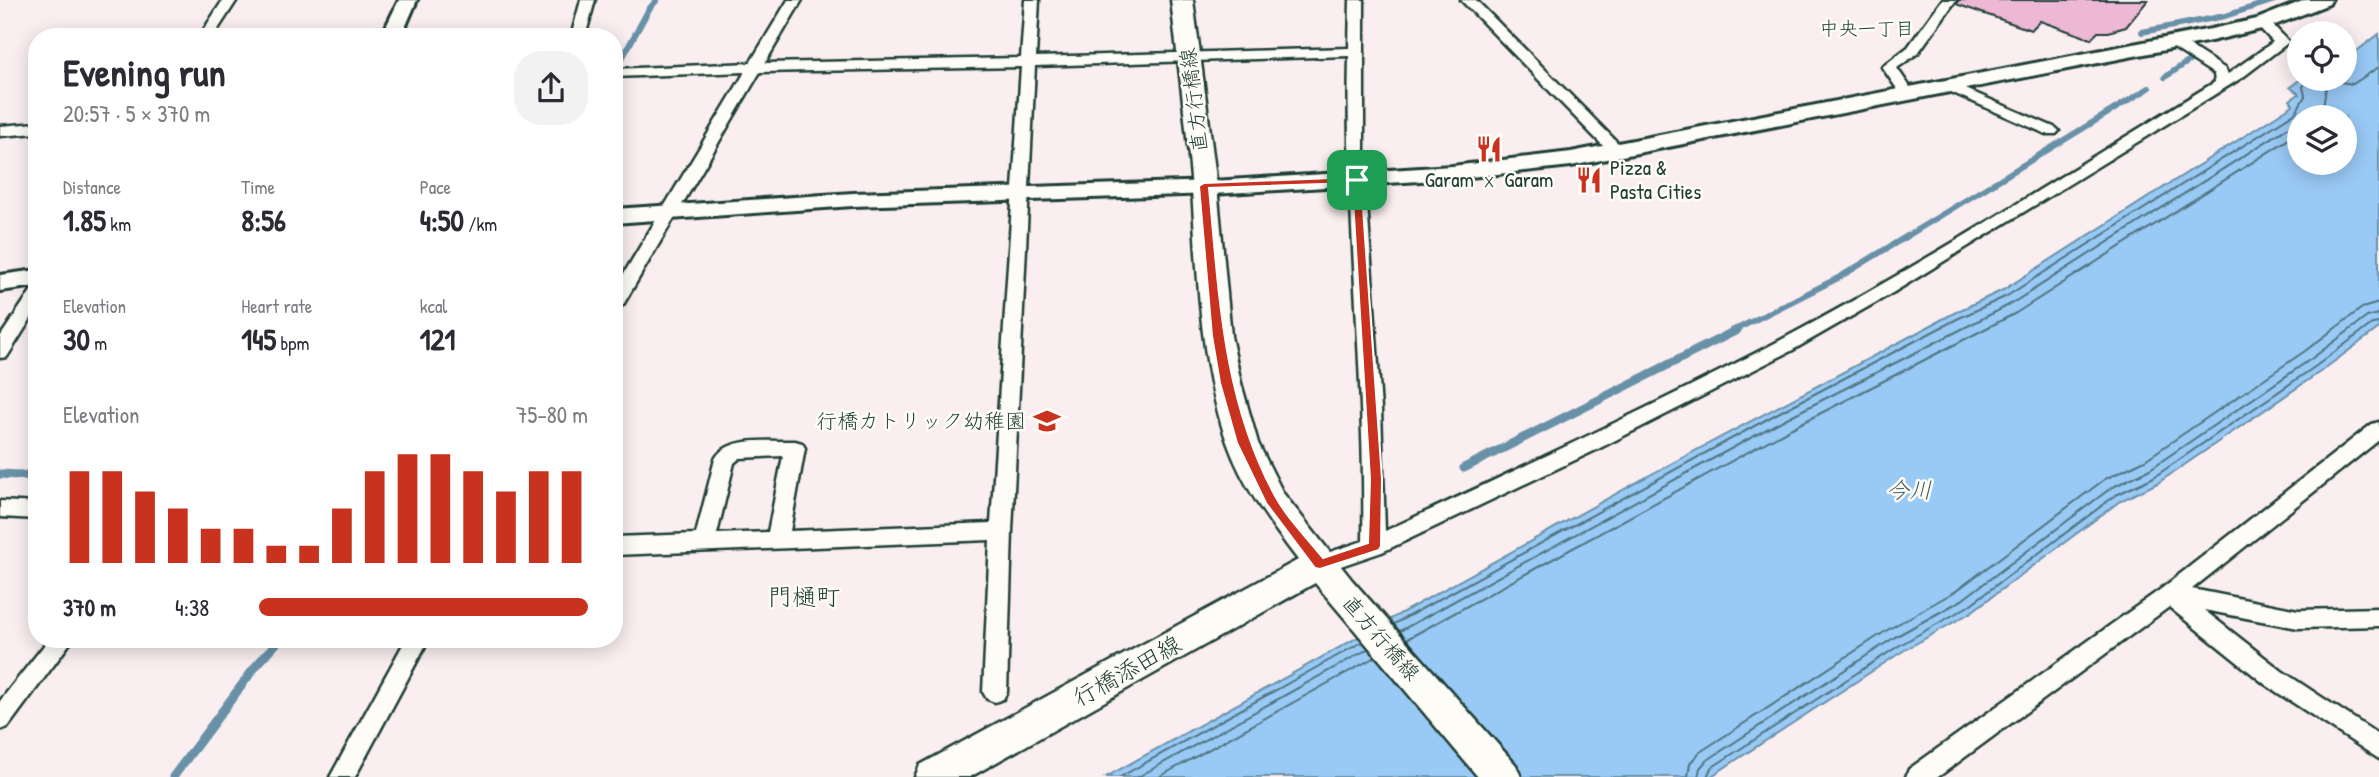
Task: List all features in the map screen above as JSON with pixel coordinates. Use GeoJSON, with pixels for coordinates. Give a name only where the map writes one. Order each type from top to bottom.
{"type":"FeatureCollection","features":[{"type":"Feature","properties":{"kind":"main road","name":"直方行橋線"},"geometry":{"type":"LineString","coordinates":[[1182,0],[1204,186],[1217,336],[1226,383],[1243,443],[1270,500],[1330,577],[1502,777]]}},
{"type":"Feature","properties":{"kind":"main road","name":"行橋添田線"},"geometry":{"type":"LineString","coordinates":[[934,777],[1330,577]]}},
{"type":"Feature","properties":{"kind":"street"},"geometry":{"type":"LineString","coordinates":[[212,28],[230,0]]}},
{"type":"Feature","properties":{"kind":"street"},"geometry":{"type":"LineString","coordinates":[[395,28],[408,0]]}},
{"type":"Feature","properties":{"kind":"street"},"geometry":{"type":"LineString","coordinates":[[580,28],[588,0]]}},
{"type":"Feature","properties":{"kind":"street"},"geometry":{"type":"LineString","coordinates":[[623,290],[795,0]]}},
{"type":"Feature","properties":{"kind":"street"},"geometry":{"type":"LineString","coordinates":[[995,692],[1019,193],[1030,61],[1032,0]]}},
{"type":"Feature","properties":{"kind":"street"},"geometry":{"type":"LineString","coordinates":[[1357,0],[1354,52],[1357,180],[1376,479],[1374,546]]}},
{"type":"Feature","properties":{"kind":"street"},"geometry":{"type":"LineString","coordinates":[[1468,0],[1616,150]]}},
{"type":"Feature","properties":{"kind":"street"},"geometry":{"type":"LineString","coordinates":[[1907,93],[1889,67],[1913,50],[1948,0]]}},
{"type":"Feature","properties":{"kind":"street"},"geometry":{"type":"LineString","coordinates":[[623,215],[845,199],[1357,180],[1465,173],[1616,150],[2174,42],[2263,23],[2322,0]]}},
{"type":"Feature","properties":{"kind":"street"},"geometry":{"type":"LineString","coordinates":[[1330,577],[1374,546],[1589,446],[1784,346],[1900,281],[2222,83],[2282,42],[2263,23]]}},
{"type":"Feature","properties":{"kind":"street"},"geometry":{"type":"LineString","coordinates":[[2174,42],[2219,71],[2223,77],[2222,83]]}},
{"type":"Feature","properties":{"kind":"street"},"geometry":{"type":"LineString","coordinates":[[623,72],[663,68],[918,66],[1188,55],[1354,52]]}},
{"type":"Feature","properties":{"kind":"street"},"geometry":{"type":"LineString","coordinates":[[1947,85],[2051,131]]}},
{"type":"Feature","properties":{"kind":"street"},"geometry":{"type":"LineString","coordinates":[[0,131],[28,129]]}},
{"type":"Feature","properties":{"kind":"street"},"geometry":{"type":"LineString","coordinates":[[0,283],[28,279]]}},
{"type":"Feature","properties":{"kind":"street"},"geometry":{"type":"LineString","coordinates":[[0,352],[28,309]]}},
{"type":"Feature","properties":{"kind":"street"},"geometry":{"type":"LineString","coordinates":[[1919,777],[2169,594],[2379,429]]}},
{"type":"Feature","properties":{"kind":"street"},"geometry":{"type":"LineString","coordinates":[[704,544],[725,459],[736,451],[795,448],[777,541]]}},
{"type":"Feature","properties":{"kind":"street"},"geometry":{"type":"LineString","coordinates":[[0,509],[28,511]]}},
{"type":"Feature","properties":{"kind":"street"},"geometry":{"type":"LineString","coordinates":[[623,546],[1001,531]]}},
{"type":"Feature","properties":{"kind":"street"},"geometry":{"type":"LineString","coordinates":[[2169,594],[2298,619],[2379,617]]}},
{"type":"Feature","properties":{"kind":"street"},"geometry":{"type":"LineString","coordinates":[[2169,594],[2274,678],[2379,748]]}},
{"type":"Feature","properties":{"kind":"street"},"geometry":{"type":"LineString","coordinates":[[0,719],[55,648]]}},
{"type":"Feature","properties":{"kind":"street"},"geometry":{"type":"LineString","coordinates":[[342,777],[413,648]]}},
{"type":"Feature","properties":{"kind":"water","name":"今川"},"geometry":{"type":"Polygon","coordinates":[[[2379,34],[2379,328],[2320,372],[2158,483],[2120,501],[1970,613],[1903,651],[1710,777],[1106,777],[1648,476],[1954,313],[2003,290],[2287,109],[2287,175],[2357,175],[2357,105],[2293,105],[2290,100],[2299,94],[2295,91],[2357,91],[2357,51],[2379,34]]]}},
{"type":"Feature","properties":{"kind":"building"},"geometry":{"type":"Polygon","coordinates":[[[1959,0],[2148,0],[2126,27],[2098,32],[2091,39],[2040,21],[2031,30],[1956,4],[1959,0]]]}},
{"type":"Feature","properties":{"kind":"waterway"},"geometry":{"type":"LineString","coordinates":[[623,57],[649,9],[657,0]]}},
{"type":"Feature","properties":{"kind":"waterway"},"geometry":{"type":"LineString","coordinates":[[2142,32],[2225,16],[2275,0]]}},
{"type":"Feature","properties":{"kind":"waterway"},"geometry":{"type":"LineString","coordinates":[[2165,77],[2192,59]]}},
{"type":"Feature","properties":{"kind":"waterway"},"geometry":{"type":"LineString","coordinates":[[1733,331],[1840,277],[2149,88]]}},
{"type":"Feature","properties":{"kind":"waterway"},"geometry":{"type":"LineString","coordinates":[[1464,468],[1737,330]]}},
{"type":"Feature","properties":{"kind":"waterway"},"geometry":{"type":"LineString","coordinates":[[0,474],[28,476]]}},
{"type":"Feature","properties":{"kind":"waterway"},"geometry":{"type":"LineString","coordinates":[[173,777],[272,648]]}},
{"type":"Feature","properties":{"kind":"place","name":"Garam ｘ Garam"},"geometry":{"type":"Point","coordinates":[1489,149]}},
{"type":"Feature","properties":{"kind":"place","name":"Pizza & Pasta Cities"},"geometry":{"type":"Point","coordinates":[1589,180]}},
{"type":"Feature","properties":{"kind":"place","name":"行橋カトリック幼稚園"},"geometry":{"type":"Point","coordinates":[1047,421]}},
{"type":"Feature","properties":{"kind":"district","name":"中央一丁目"},"geometry":{"type":"Point","coordinates":[1867,28]}},
{"type":"Feature","properties":{"kind":"district","name":"門樋町"},"geometry":{"type":"Point","coordinates":[804,597]}},
{"type":"Feature","properties":{"kind":"route"},"geometry":{"type":"LineString","coordinates":[[1357,180],[1376,479],[1374,546],[1320,564],[1270,500],[1243,443],[1226,383],[1217,336],[1204,186],[1357,180]]}}]}
